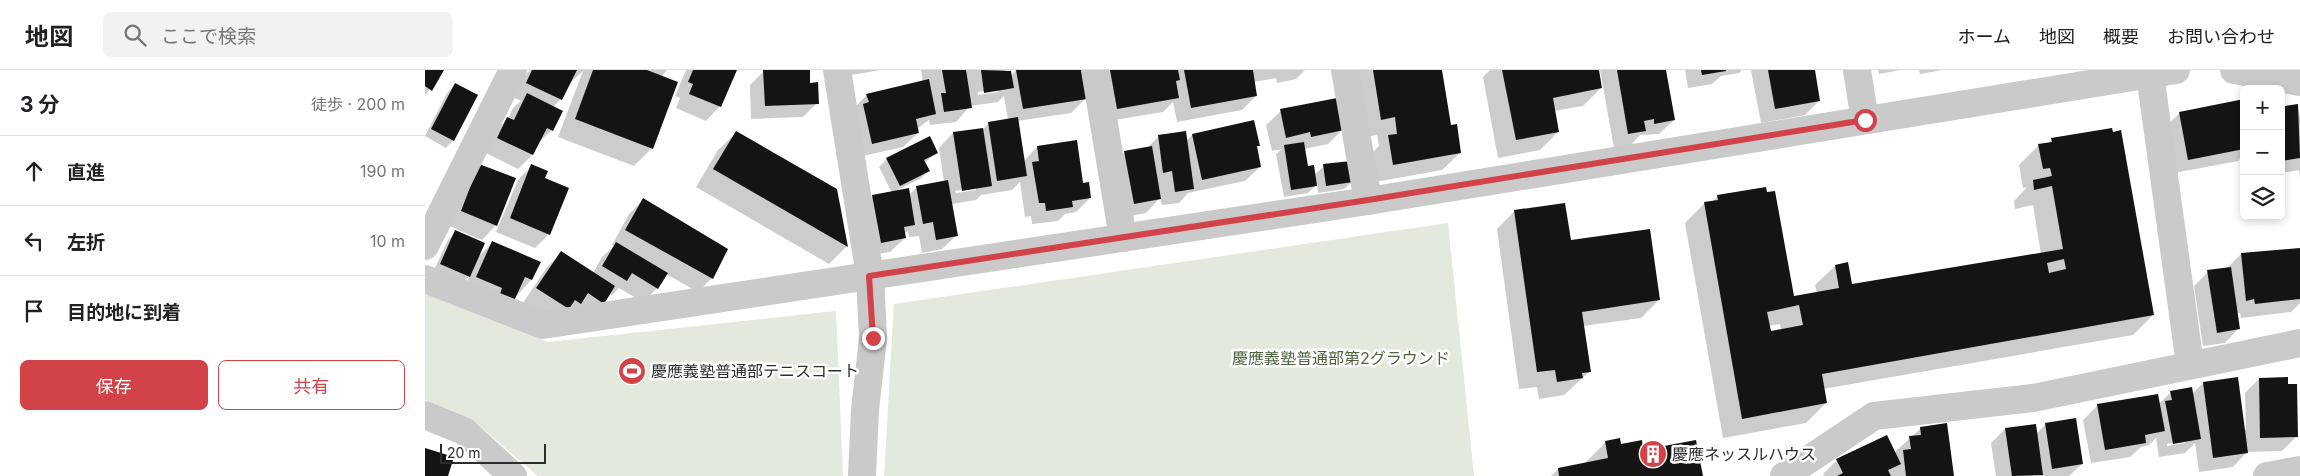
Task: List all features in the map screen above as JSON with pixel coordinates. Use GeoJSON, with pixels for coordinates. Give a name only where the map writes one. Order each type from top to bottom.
{"type":"FeatureCollection","features":[{"type":"Feature","properties":{"kind":"street"},"geometry":{"type":"LineString","coordinates":[[425,246],[513,70]]}},
{"type":"Feature","properties":{"kind":"street"},"geometry":{"type":"LineString","coordinates":[[837,70],[869,276],[873,338],[865,410],[862,476]]}},
{"type":"Feature","properties":{"kind":"street"},"geometry":{"type":"LineString","coordinates":[[1095,70],[1123,238]]}},
{"type":"Feature","properties":{"kind":"street"},"geometry":{"type":"LineString","coordinates":[[1345,70],[1368,200]]}},
{"type":"Feature","properties":{"kind":"street"},"geometry":{"type":"LineString","coordinates":[[1857,70],[1865,120]]}},
{"type":"Feature","properties":{"kind":"street"},"geometry":{"type":"LineString","coordinates":[[2234,70],[2300,82]]}},
{"type":"Feature","properties":{"kind":"street"},"geometry":{"type":"LineString","coordinates":[[425,279],[543,325],[1368,200],[2163,72],[2190,365]]}},
{"type":"Feature","properties":{"kind":"street"},"geometry":{"type":"LineString","coordinates":[[1784,476],[1873,416],[2033,398],[2300,343]]}},
{"type":"Feature","properties":{"kind":"street"},"geometry":{"type":"LineString","coordinates":[[425,415],[464,430],[513,476]]}},
{"type":"Feature","properties":{"kind":"street"},"geometry":{"type":"LineString","coordinates":[[2267,476],[2300,470]]}},
{"type":"Feature","properties":{"kind":"green space","name":"慶應義塾普通部第2グラウンド"},"geometry":{"type":"Polygon","coordinates":[[[1448,223],[1474,476],[884,476],[894,304],[1448,223]]]}},
{"type":"Feature","properties":{"kind":"green space","name":"慶應義塾普通部テニスコート"},"geometry":{"type":"Polygon","coordinates":[[[425,293],[548,342],[836,311],[843,476],[538,476],[470,418],[425,400],[425,293]]]}},
{"type":"Feature","properties":{"kind":"building"},"geometry":{"type":"Polygon","coordinates":[[[425,70],[444,70],[432,91],[425,86],[425,70]]]}},
{"type":"Feature","properties":{"kind":"building"},"geometry":{"type":"Polygon","coordinates":[[[532,70],[577,70],[562,100],[526,83],[532,70]]]}},
{"type":"Feature","properties":{"kind":"building"},"geometry":{"type":"Polygon","coordinates":[[[593,70],[647,70],[678,82],[653,149],[575,119],[593,70]]]}},
{"type":"Feature","properties":{"kind":"building"},"geometry":{"type":"Polygon","coordinates":[[[693,70],[737,70],[721,107],[689,94],[693,84],[688,82],[693,70]]]}},
{"type":"Feature","properties":{"kind":"building"},"geometry":{"type":"Polygon","coordinates":[[[763,70],[810,70],[810,83],[818,82],[819,104],[765,106],[763,70]]]}},
{"type":"Feature","properties":{"kind":"building"},"geometry":{"type":"Polygon","coordinates":[[[942,70],[966,70],[972,108],[944,112],[941,93],[946,93],[942,70]]]}},
{"type":"Feature","properties":{"kind":"building"},"geometry":{"type":"Polygon","coordinates":[[[981,70],[1011,71],[1014,88],[984,93],[981,70]]]}},
{"type":"Feature","properties":{"kind":"building"},"geometry":{"type":"Polygon","coordinates":[[[1016,70],[1082,70],[1087,99],[1023,109],[1016,70]]]}},
{"type":"Feature","properties":{"kind":"building"},"geometry":{"type":"Polygon","coordinates":[[[1110,70],[1178,70],[1180,80],[1176,81],[1179,98],[1117,109],[1110,70]]]}},
{"type":"Feature","properties":{"kind":"building"},"geometry":{"type":"Polygon","coordinates":[[[1184,70],[1253,70],[1257,96],[1191,108],[1184,70]]]}},
{"type":"Feature","properties":{"kind":"building"},"geometry":{"type":"Polygon","coordinates":[[[1373,70],[1442,70],[1451,125],[1457,124],[1461,153],[1393,165],[1388,135],[1397,134],[1395,117],[1381,120],[1373,70]]]}},
{"type":"Feature","properties":{"kind":"building"},"geometry":{"type":"Polygon","coordinates":[[[1502,70],[1599,70],[1602,88],[1553,98],[1559,132],[1516,140],[1502,70]]]}},
{"type":"Feature","properties":{"kind":"building"},"geometry":{"type":"Polygon","coordinates":[[[1617,70],[1666,70],[1675,120],[1654,124],[1654,119],[1644,121],[1646,131],[1628,134],[1617,70]]]}},
{"type":"Feature","properties":{"kind":"building"},"geometry":{"type":"Polygon","coordinates":[[[1701,70],[1726,70],[1726,71],[1702,75],[1701,70]]]}},
{"type":"Feature","properties":{"kind":"building"},"geometry":{"type":"Polygon","coordinates":[[[1768,70],[1815,70],[1820,101],[1775,109],[1768,70]]]}},
{"type":"Feature","properties":{"kind":"building"},"geometry":{"type":"Polygon","coordinates":[[[929,79],[936,114],[916,119],[919,133],[872,144],[863,104],[869,102],[866,94],[929,79]]]}},
{"type":"Feature","properties":{"kind":"building"},"geometry":{"type":"Polygon","coordinates":[[[455,83],[478,95],[454,141],[431,129],[455,83]]]}},
{"type":"Feature","properties":{"kind":"building"},"geometry":{"type":"Polygon","coordinates":[[[527,93],[563,111],[553,131],[547,128],[533,155],[497,138],[507,117],[514,120],[527,93]]]}},
{"type":"Feature","properties":{"kind":"building"},"geometry":{"type":"Polygon","coordinates":[[[1337,98],[1344,130],[1311,137],[1310,132],[1286,138],[1280,109],[1337,98]]]}},
{"type":"Feature","properties":{"kind":"building"},"geometry":{"type":"Polygon","coordinates":[[[2240,100],[2240,150],[2188,160],[2179,112],[2240,100]]]}},
{"type":"Feature","properties":{"kind":"building"},"geometry":{"type":"Polygon","coordinates":[[[2298,104],[2300,158],[2285,160],[2285,106],[2298,104]]]}},
{"type":"Feature","properties":{"kind":"building"},"geometry":{"type":"Polygon","coordinates":[[[1018,117],[1027,176],[997,181],[988,122],[1018,117]]]}},
{"type":"Feature","properties":{"kind":"building"},"geometry":{"type":"Polygon","coordinates":[[[1254,120],[1260,146],[1257,146],[1261,167],[1202,180],[1192,134],[1254,120]]]}},
{"type":"Feature","properties":{"kind":"building"},"geometry":{"type":"Polygon","coordinates":[[[983,128],[992,186],[962,191],[953,132],[983,128]]]}},
{"type":"Feature","properties":{"kind":"building"},"geometry":{"type":"Polygon","coordinates":[[[2112,128],[2113,132],[2121,130],[2154,315],[1822,374],[1827,403],[1742,419],[1704,202],[1718,200],[1717,195],[1766,187],[1767,192],[1775,191],[1794,296],[1839,288],[1835,265],[1848,262],[1852,284],[2063,249],[2052,186],[2034,190],[2033,180],[2052,176],[2050,168],[2043,169],[2038,144],[2052,142],[2051,138],[2112,128]],[[2064,259],[2047,263],[2049,273],[2066,269],[2064,259]],[[1799,305],[1767,312],[1771,331],[1803,325],[1799,305]]]}},
{"type":"Feature","properties":{"kind":"building"},"geometry":{"type":"Polygon","coordinates":[[[736,131],[837,189],[848,247],[713,169],[736,131]]]}},
{"type":"Feature","properties":{"kind":"building"},"geometry":{"type":"Polygon","coordinates":[[[1186,131],[1194,189],[1175,192],[1172,171],[1163,173],[1158,135],[1186,131]]]}},
{"type":"Feature","properties":{"kind":"building"},"geometry":{"type":"Polygon","coordinates":[[[930,136],[938,153],[924,160],[930,171],[900,186],[886,158],[930,136]]]}},
{"type":"Feature","properties":{"kind":"building"},"geometry":{"type":"Polygon","coordinates":[[[1077,140],[1083,183],[1089,182],[1091,198],[1072,201],[1073,207],[1046,211],[1045,203],[1039,203],[1032,162],[1039,161],[1037,146],[1077,140]]]}},
{"type":"Feature","properties":{"kind":"building"},"geometry":{"type":"Polygon","coordinates":[[[1304,142],[1308,166],[1314,165],[1317,186],[1291,190],[1284,145],[1304,142]]]}},
{"type":"Feature","properties":{"kind":"building"},"geometry":{"type":"Polygon","coordinates":[[[1152,146],[1161,199],[1134,204],[1124,151],[1152,146]]]}},
{"type":"Feature","properties":{"kind":"building"},"geometry":{"type":"Polygon","coordinates":[[[1351,161],[1353,182],[1326,186],[1323,164],[1351,161]]]}},
{"type":"Feature","properties":{"kind":"building"},"geometry":{"type":"Polygon","coordinates":[[[479,164],[516,178],[497,226],[461,211],[479,164]]]}},
{"type":"Feature","properties":{"kind":"building"},"geometry":{"type":"Polygon","coordinates":[[[531,164],[548,171],[545,178],[569,188],[550,235],[510,218],[531,164]]]}},
{"type":"Feature","properties":{"kind":"building"},"geometry":{"type":"Polygon","coordinates":[[[948,180],[958,236],[936,240],[933,222],[923,224],[916,186],[948,180]]]}},
{"type":"Feature","properties":{"kind":"building"},"geometry":{"type":"Polygon","coordinates":[[[909,188],[915,225],[904,227],[906,238],[881,243],[872,195],[909,188]]]}},
{"type":"Feature","properties":{"kind":"building"},"geometry":{"type":"Polygon","coordinates":[[[643,198],[728,249],[713,279],[625,230],[643,198]]]}},
{"type":"Feature","properties":{"kind":"building"},"geometry":{"type":"Polygon","coordinates":[[[1565,203],[1571,240],[1650,229],[1660,300],[1582,312],[1591,372],[1582,373],[1583,378],[1557,382],[1555,370],[1537,372],[1514,210],[1565,203]]]}},
{"type":"Feature","properties":{"kind":"building"},"geometry":{"type":"Polygon","coordinates":[[[455,230],[485,243],[470,277],[440,264],[455,230]]]}},
{"type":"Feature","properties":{"kind":"building"},"geometry":{"type":"Polygon","coordinates":[[[492,241],[541,262],[532,280],[525,277],[514,301],[500,294],[502,288],[476,277],[492,241]]]}},
{"type":"Feature","properties":{"kind":"building"},"geometry":{"type":"Polygon","coordinates":[[[616,242],[668,273],[658,289],[632,273],[627,281],[602,266],[616,242]]]}},
{"type":"Feature","properties":{"kind":"building"},"geometry":{"type":"Polygon","coordinates":[[[2300,248],[2300,299],[2255,304],[2254,299],[2246,301],[2241,253],[2300,248]]]}},
{"type":"Feature","properties":{"kind":"building"},"geometry":{"type":"Polygon","coordinates":[[[561,251],[615,286],[604,304],[588,293],[581,304],[575,300],[569,309],[536,288],[561,251]]]}},
{"type":"Feature","properties":{"kind":"building"},"geometry":{"type":"Polygon","coordinates":[[[2231,267],[2240,329],[2217,333],[2207,270],[2231,267]]]}},
{"type":"Feature","properties":{"kind":"building"},"geometry":{"type":"Polygon","coordinates":[[[2238,377],[2248,453],[2213,458],[2203,382],[2238,377]]]}},
{"type":"Feature","properties":{"kind":"building"},"geometry":{"type":"Polygon","coordinates":[[[2288,377],[2288,384],[2297,384],[2298,437],[2260,438],[2259,378],[2288,377]]]}},
{"type":"Feature","properties":{"kind":"building"},"geometry":{"type":"Polygon","coordinates":[[[2192,387],[2201,439],[2173,444],[2165,401],[2172,400],[2170,391],[2192,387]]]}},
{"type":"Feature","properties":{"kind":"building"},"geometry":{"type":"Polygon","coordinates":[[[2158,394],[2165,431],[2145,435],[2146,443],[2105,450],[2097,404],[2158,394]]]}},
{"type":"Feature","properties":{"kind":"building"},"geometry":{"type":"Polygon","coordinates":[[[2076,418],[2083,464],[2052,469],[2045,423],[2076,418]]]}},
{"type":"Feature","properties":{"kind":"building"},"geometry":{"type":"Polygon","coordinates":[[[1947,423],[1954,476],[1906,476],[1903,450],[1911,449],[1909,436],[1921,435],[1920,427],[1947,423]]]}},
{"type":"Feature","properties":{"kind":"building"},"geometry":{"type":"Polygon","coordinates":[[[2036,424],[2043,475],[2012,476],[2005,428],[2036,424]]]}},
{"type":"Feature","properties":{"kind":"building"},"geometry":{"type":"Polygon","coordinates":[[[1887,435],[1901,464],[1888,470],[1891,476],[1837,476],[1843,473],[1836,459],[1887,435]]]}},
{"type":"Feature","properties":{"kind":"building","name":"慶應ネッスルハウス"},"geometry":{"type":"Polygon","coordinates":[[[1620,438],[1621,444],[1642,440],[1643,450],[1696,440],[1703,476],[1559,476],[1558,468],[1608,458],[1605,441],[1620,438]]]}},
{"type":"Feature","properties":{"kind":"building"},"geometry":{"type":"Polygon","coordinates":[[[425,448],[454,457],[448,476],[425,476],[425,448]]]}},
{"type":"Feature","properties":{"kind":"place","name":"慶應義塾普通部テニスコート"},"geometry":{"type":"Point","coordinates":[632,371]}},
{"type":"Feature","properties":{"kind":"place","name":"慶應ネッスルハウス"},"geometry":{"type":"Point","coordinates":[1653,454]}},
{"type":"Feature","properties":{"kind":"route"},"geometry":{"type":"LineString","coordinates":[[873,338],[869,276],[1368,200],[1865,120]]}}]}
